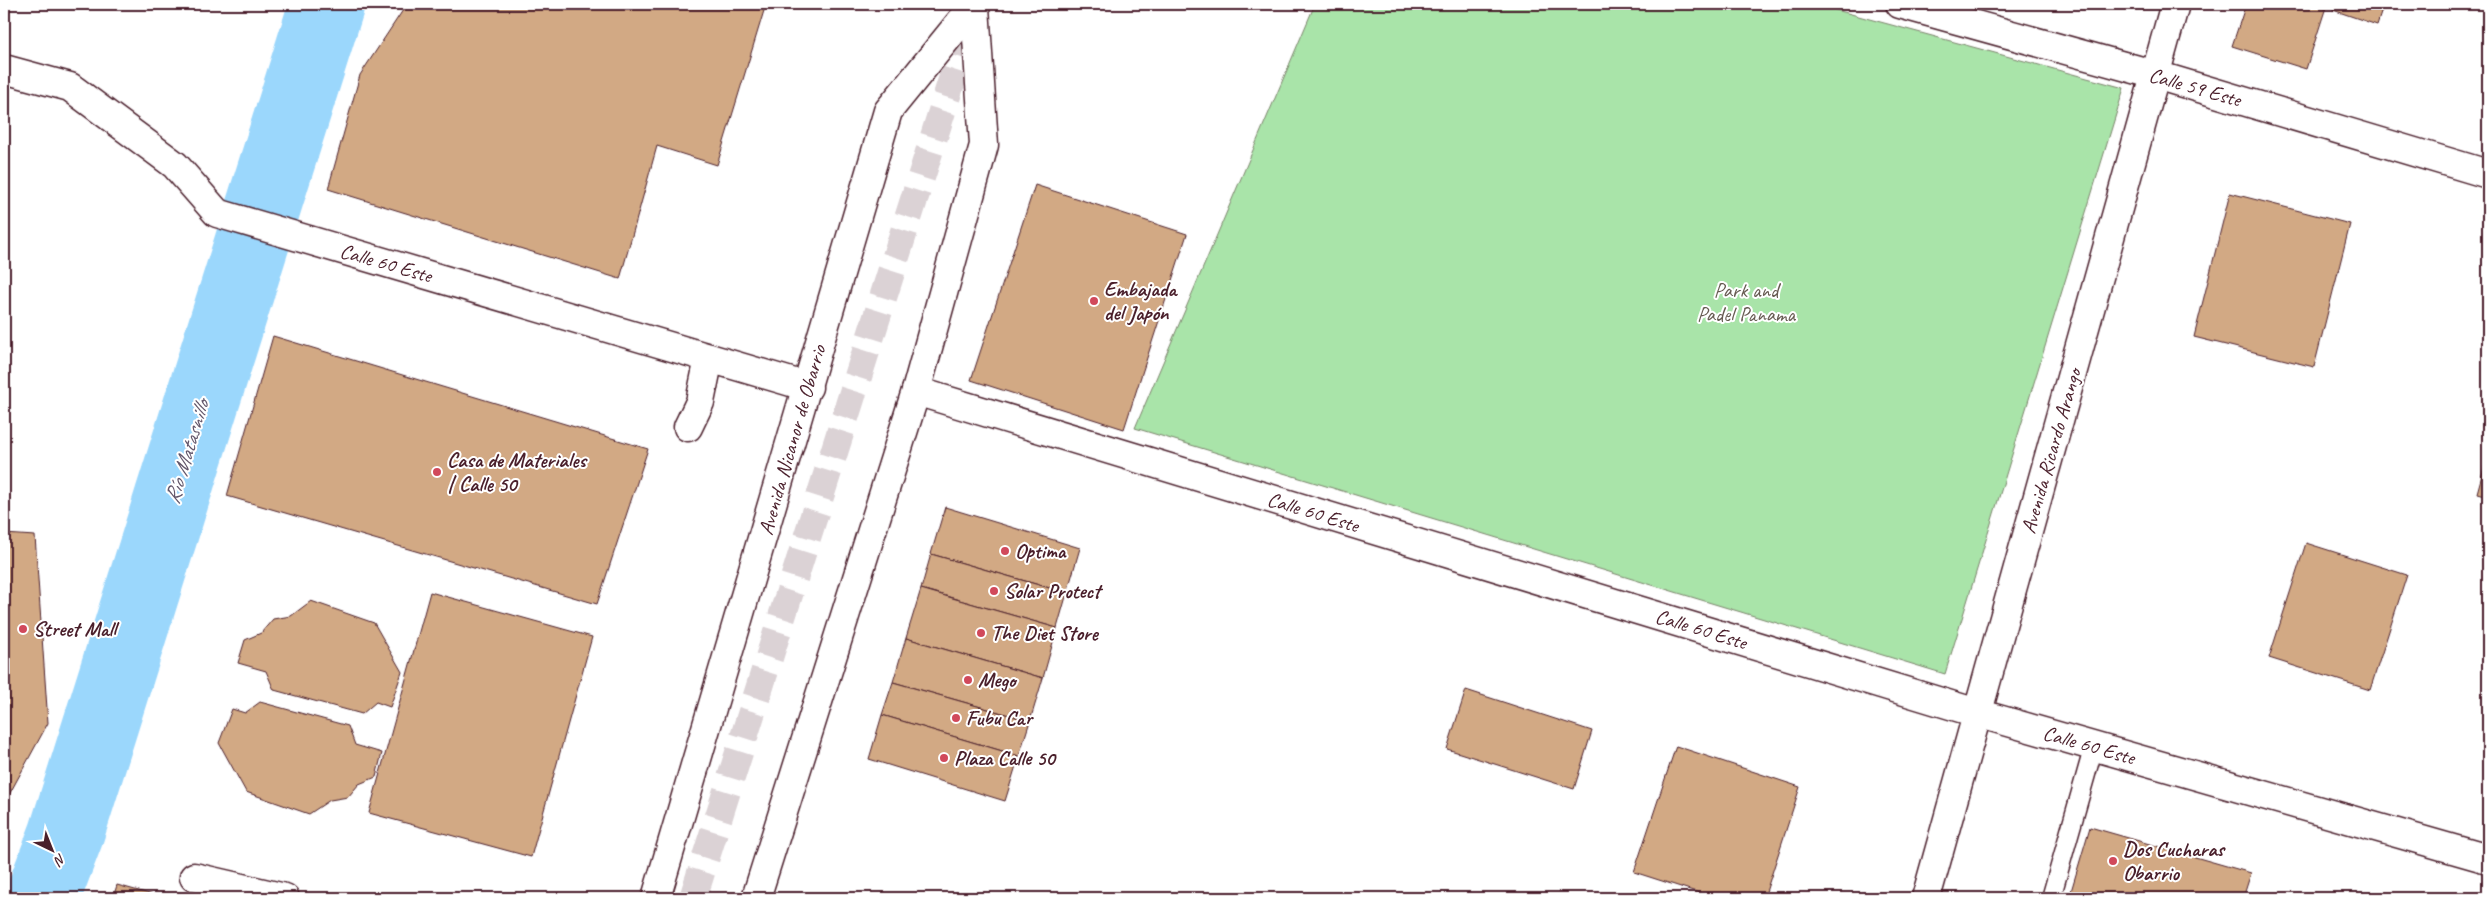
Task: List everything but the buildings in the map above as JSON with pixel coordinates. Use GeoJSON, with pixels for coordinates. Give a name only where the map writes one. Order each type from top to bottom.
{"type":"FeatureCollection","features":[{"type":"Feature","properties":{"kind":"street","name":"Calle 59 Este"},"geometry":{"type":"LineString","coordinates":[[1900,4],[2156,75],[2488,174]]}},
{"type":"Feature","properties":{"kind":"street","name":"Avenida Ricardo Arango"},"geometry":{"type":"LineString","coordinates":[[1926,898],[2176,4]]}},
{"type":"Feature","properties":{"kind":"street","name":"Avenida Nicanor de Obarrio"},"geometry":{"type":"LineString","coordinates":[[656,898],[888,111],[975,5]]}},
{"type":"Feature","properties":{"kind":"street","name":"Avenida Nicanor de Obarrio"},"geometry":{"type":"LineString","coordinates":[[756,898],[916,391],[984,145],[975,5]]}},
{"type":"Feature","properties":{"kind":"street","name":"Calle 60 Este"},"geometry":{"type":"LineString","coordinates":[[4,69],[70,87],[175,164],[217,213],[808,387]]}},
{"type":"Feature","properties":{"kind":"street"},"geometry":{"type":"LineString","coordinates":[[688,427],[700,402],[709,358]]}},
{"type":"Feature","properties":{"kind":"street","name":"Calle 60 Este"},"geometry":{"type":"LineString","coordinates":[[916,391],[1978,713],[2488,859]]}},
{"type":"Feature","properties":{"kind":"street"},"geometry":{"type":"LineString","coordinates":[[194,876],[285,898]]}},
{"type":"Feature","properties":{"kind":"lane"},"geometry":{"type":"LineString","coordinates":[[2051,898],[2094,746]]}},
{"type":"Feature","properties":{"kind":"green space","name":"Park and Padel Panama"},"geometry":{"type":"Polygon","coordinates":[[[1315,4],[1814,4],[2124,88],[1945,674],[1135,428],[1315,4]]]}},
{"type":"Feature","properties":{"kind":"waterway","name":"Río Matasnillo"},"geometry":{"type":"LineString","coordinates":[[42,898],[66,835],[327,4]]}},
{"type":"Feature","properties":{"kind":"tunnel"},"geometry":{"type":"LineString","coordinates":[[693,898],[975,7]]}},
{"type":"Feature","properties":{"kind":"place","name":"Embajada del Japón"},"geometry":{"type":"Point","coordinates":[1094,301]}},
{"type":"Feature","properties":{"kind":"place","name":"Casa de Materiales | Calle 50"},"geometry":{"type":"Point","coordinates":[437,472]}},
{"type":"Feature","properties":{"kind":"place","name":"Optima"},"geometry":{"type":"Point","coordinates":[1005,551]}},
{"type":"Feature","properties":{"kind":"place","name":"Solar Protect"},"geometry":{"type":"Point","coordinates":[994,591]}},
{"type":"Feature","properties":{"kind":"place","name":"Street Mall"},"geometry":{"type":"Point","coordinates":[23,629]}},
{"type":"Feature","properties":{"kind":"place","name":"The Diet Store"},"geometry":{"type":"Point","coordinates":[981,633]}},
{"type":"Feature","properties":{"kind":"place","name":"Mego"},"geometry":{"type":"Point","coordinates":[968,680]}},
{"type":"Feature","properties":{"kind":"place","name":"Fubu Car"},"geometry":{"type":"Point","coordinates":[956,718]}},
{"type":"Feature","properties":{"kind":"place","name":"Plaza Calle 50"},"geometry":{"type":"Point","coordinates":[944,758]}},
{"type":"Feature","properties":{"kind":"place","name":"Dos Cucharas Obarrio"},"geometry":{"type":"Point","coordinates":[2113,861]}}]}
